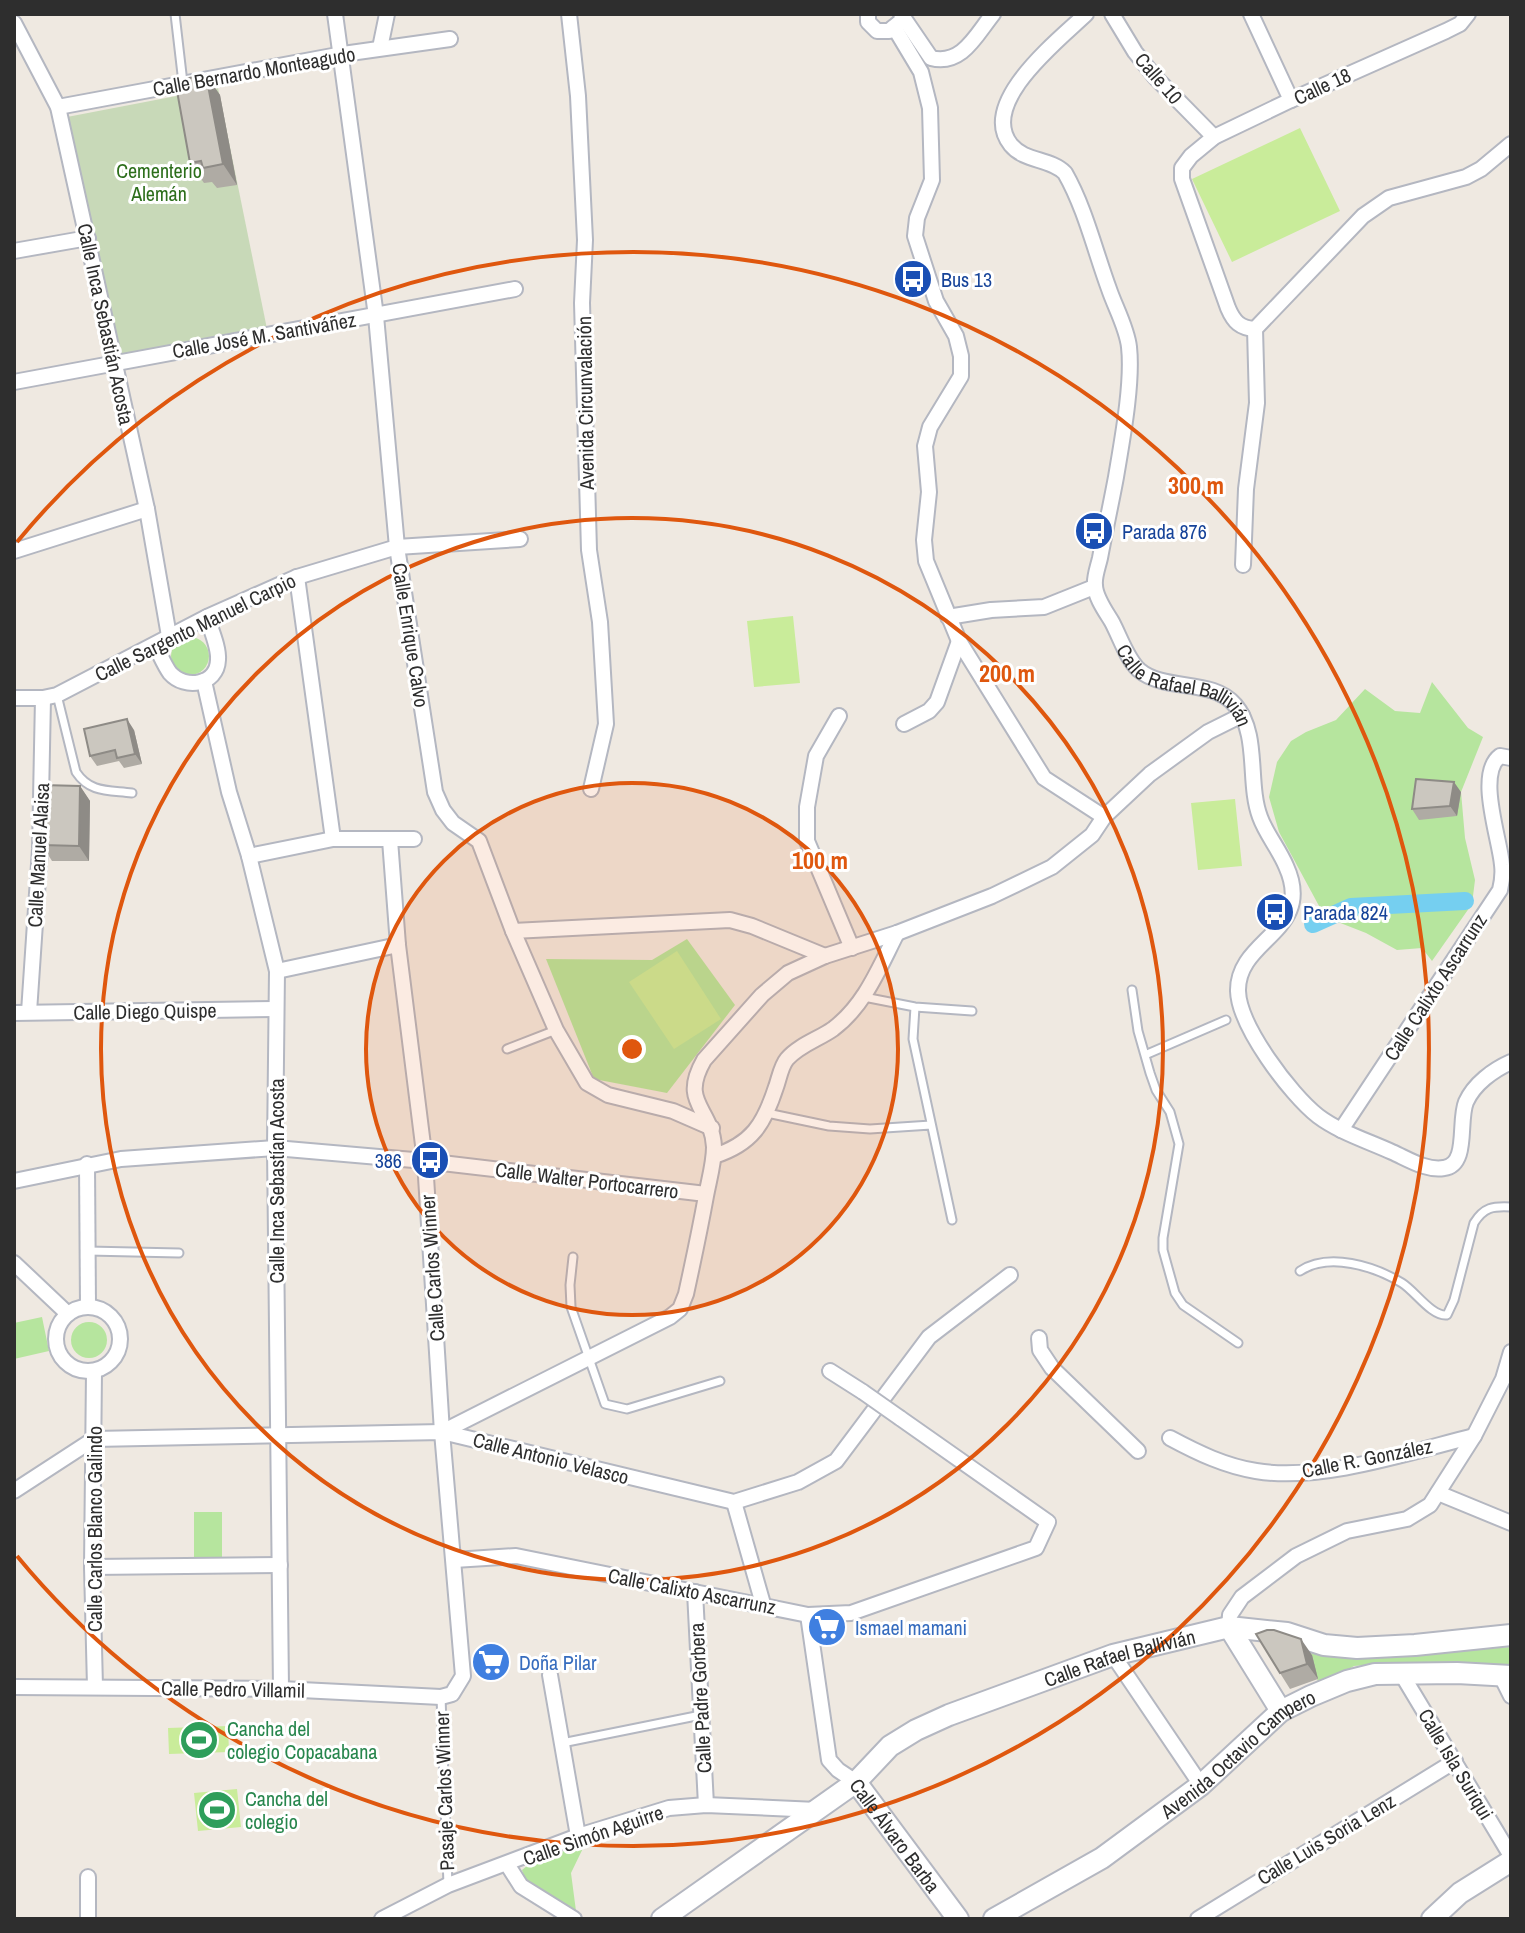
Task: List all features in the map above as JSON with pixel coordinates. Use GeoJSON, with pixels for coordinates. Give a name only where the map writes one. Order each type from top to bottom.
{"type":"FeatureCollection","features":[{"type":"Feature","properties":{"kind":"street","name":"Calle Enrique Calvo"},"geometry":{"type":"LineString","coordinates":[[335,14],[343,54],[376,316],[397,547],[435,792],[453,823],[479,841],[513,931],[556,1030],[579,1073],[597,1091],[673,1111],[712,1128]]}},
{"type":"Feature","properties":{"kind":"street"},"geometry":{"type":"LineString","coordinates":[[380,48],[387,14]]}},
{"type":"Feature","properties":{"kind":"street","name":"Avenida Circunvalación"},"geometry":{"type":"LineString","coordinates":[[569,14],[578,96],[585,240],[582,303],[589,550],[600,622],[606,724],[591,789]]}},
{"type":"Feature","properties":{"kind":"street"},"geometry":{"type":"LineString","coordinates":[[868,14],[868,22],[877,31],[889,31],[899,20]]}},
{"type":"Feature","properties":{"kind":"street"},"geometry":{"type":"LineString","coordinates":[[899,20],[931,58],[938,60],[954,58],[962,53],[993,14]]}},
{"type":"Feature","properties":{"kind":"street"},"geometry":{"type":"LineString","coordinates":[[948,617],[991,610],[1044,607],[1094,587],[1118,460],[1129,374],[1128,342],[1065,173],[1058,166],[1019,153],[1008,142],[1004,127],[1006,106],[1025,73],[1086,14]]}},
{"type":"Feature","properties":{"kind":"street"},"geometry":{"type":"LineString","coordinates":[[1251,14],[1291,100]]}},
{"type":"Feature","properties":{"kind":"street","name":"Calle 18"},"geometry":{"type":"LineString","coordinates":[[1255,329],[1244,328],[1237,323],[1228,308],[1182,179],[1182,168],[1214,137],[1446,31],[1460,24],[1468,14]]}},
{"type":"Feature","properties":{"kind":"street","name":"Calle 10"},"geometry":{"type":"LineString","coordinates":[[1114,15],[1135,52],[1155,77],[1214,137]]}},
{"type":"Feature","properties":{"kind":"street"},"geometry":{"type":"LineString","coordinates":[[899,20],[921,72],[930,108],[932,180],[917,218],[915,236],[936,301],[956,336],[961,356],[961,376],[930,427],[925,461],[929,492],[924,540],[926,561],[959,641],[1044,778],[1104,817]]}},
{"type":"Feature","properties":{"kind":"street","name":"Calle Inca Sebastián Acosta"},"geometry":{"type":"LineString","coordinates":[[14,23],[58,107],[147,509],[169,636]]}},
{"type":"Feature","properties":{"kind":"street","name":"Calle Bernardo Monteagudo"},"geometry":{"type":"LineString","coordinates":[[58,107],[343,54],[450,39]]}},
{"type":"Feature","properties":{"kind":"street"},"geometry":{"type":"LineString","coordinates":[[1243,565],[1246,489],[1257,403],[1255,329],[1363,216],[1389,198],[1466,177],[1481,169],[1511,144]]}},
{"type":"Feature","properties":{"kind":"street"},"geometry":{"type":"LineString","coordinates":[[14,251],[88,238]]}},
{"type":"Feature","properties":{"kind":"street","name":"Calle José M. Santiváñez"},"geometry":{"type":"LineString","coordinates":[[14,382],[515,289]]}},
{"type":"Feature","properties":{"kind":"street"},"geometry":{"type":"LineString","coordinates":[[14,551],[147,509]]}},
{"type":"Feature","properties":{"kind":"street","name":"Calle Sargento Manuel Carpio"},"geometry":{"type":"LineString","coordinates":[[14,698],[50,696],[207,617],[297,577],[397,547],[520,539]]}},
{"type":"Feature","properties":{"kind":"street"},"geometry":{"type":"LineString","coordinates":[[297,577],[333,839]]}},
{"type":"Feature","properties":{"kind":"street","name":"Calle Rafael Ballivián"},"geometry":{"type":"LineString","coordinates":[[1094,587],[1137,668],[1157,679],[1224,696],[1234,703],[1242,715],[1247,730],[1254,797],[1261,820],[1286,865],[1293,884],[1293,898],[1292,910],[1254,955],[1240,977],[1238,990],[1241,1011],[1255,1039],[1293,1089],[1317,1116],[1341,1130],[1422,1166],[1437,1169],[1453,1166],[1458,1160],[1466,1103],[1474,1089],[1511,1062]]}},
{"type":"Feature","properties":{"kind":"street","name":"Calle Inca Sebastían Acosta"},"geometry":{"type":"LineString","coordinates":[[207,617],[218,661],[212,675],[204,681],[229,792],[249,856],[277,971],[275,1148],[281,1689]]}},
{"type":"Feature","properties":{"kind":"street"},"geometry":{"type":"LineString","coordinates":[[904,724],[929,711],[937,702],[959,641]]}},
{"type":"Feature","properties":{"kind":"street"},"geometry":{"type":"LineString","coordinates":[[155,645],[178,680],[188,683],[204,681]]}},
{"type":"Feature","properties":{"kind":"street","name":"Calle Manuel Alaisa"},"geometry":{"type":"LineString","coordinates":[[21,1013],[40,849],[50,696]]}},
{"type":"Feature","properties":{"kind":"street","name":"Calle Walter Portocarrero"},"geometry":{"type":"LineString","coordinates":[[14,1181],[121,1159],[275,1148],[425,1161],[706,1194],[714,1156],[712,1128],[694,1093],[697,1072],[704,1060],[774,982],[825,956],[897,933],[992,896],[1052,867],[1092,835],[1104,817],[1150,774],[1208,732],[1242,715]]}},
{"type":"Feature","properties":{"kind":"street"},"geometry":{"type":"LineString","coordinates":[[839,716],[816,756],[805,828],[807,841],[852,948]]}},
{"type":"Feature","properties":{"kind":"street","name":"Calle Calixto Ascarrunz"},"geometry":{"type":"LineString","coordinates":[[1341,1130],[1506,893],[1491,798],[1491,771],[1500,756],[1511,758]]}},
{"type":"Feature","properties":{"kind":"street"},"geometry":{"type":"LineString","coordinates":[[249,856],[333,839],[414,839]]}},
{"type":"Feature","properties":{"kind":"street","name":"Calle Carlos Winner"},"geometry":{"type":"LineString","coordinates":[[390,840],[398,945],[425,1161],[442,1432],[463,1676],[446,1696]]}},
{"type":"Feature","properties":{"kind":"street"},"geometry":{"type":"LineString","coordinates":[[513,931],[730,920],[825,956]]}},
{"type":"Feature","properties":{"kind":"street"},"geometry":{"type":"LineString","coordinates":[[714,1156],[733,1150],[752,1137],[767,1113],[785,1061],[853,1012],[897,933]]}},
{"type":"Feature","properties":{"kind":"street"},"geometry":{"type":"LineString","coordinates":[[277,971],[398,945]]}},
{"type":"Feature","properties":{"kind":"street","name":"Calle Diego Quispe"},"geometry":{"type":"LineString","coordinates":[[21,1013],[275,1009]]}},
{"type":"Feature","properties":{"kind":"street"},"geometry":{"type":"LineString","coordinates":[[87,1164],[88,1307]]}},
{"type":"Feature","properties":{"kind":"street"},"geometry":{"type":"LineString","coordinates":[[442,1432],[670,1317],[680,1309],[686,1294],[706,1194]]}},
{"type":"Feature","properties":{"kind":"street"},"geometry":{"type":"LineString","coordinates":[[14,1263],[68,1314]]}},
{"type":"Feature","properties":{"kind":"street"},"geometry":{"type":"LineString","coordinates":[[763,1604],[734,1502],[798,1482],[836,1461],[929,1337],[1010,1275]]}},
{"type":"Feature","properties":{"kind":"street"},"geometry":{"type":"LineString","coordinates":[[88,1307],[98,1308],[113,1319],[121,1336],[117,1355],[111,1363],[94,1371],[73,1368],[58,1352],[56,1331],[68,1314],[88,1307]]}},
{"type":"Feature","properties":{"kind":"street"},"geometry":{"type":"LineString","coordinates":[[1039,1338],[1040,1350],[1052,1368],[1138,1451]]}},
{"type":"Feature","properties":{"kind":"street"},"geometry":{"type":"LineString","coordinates":[[1281,1711],[1229,1627],[1230,1615],[1242,1597],[1296,1556],[1347,1531],[1407,1519],[1430,1505],[1507,1382],[1511,1352]]}},
{"type":"Feature","properties":{"kind":"street","name":"Calle Carlos Blanco Galindo"},"geometry":{"type":"LineString","coordinates":[[94,1371],[92,1567],[95,1687]]}},
{"type":"Feature","properties":{"kind":"street","name":"Calle Calixto Ascarrunz"},"geometry":{"type":"LineString","coordinates":[[454,1560],[516,1556],[808,1615],[851,1613],[1036,1548],[1048,1522],[830,1371]]}},
{"type":"Feature","properties":{"kind":"street","name":"Calle Antonio Velasco"},"geometry":{"type":"LineString","coordinates":[[94,1439],[442,1432],[734,1502]]}},
{"type":"Feature","properties":{"kind":"street","name":"Calle R. González"},"geometry":{"type":"LineString","coordinates":[[1170,1438],[1217,1461],[1255,1471],[1278,1473],[1317,1472],[1474,1436]]}},
{"type":"Feature","properties":{"kind":"street"},"geometry":{"type":"LineString","coordinates":[[14,1491],[94,1439]]}},
{"type":"Feature","properties":{"kind":"street"},"geometry":{"type":"LineString","coordinates":[[1438,1493],[1511,1523]]}},
{"type":"Feature","properties":{"kind":"street"},"geometry":{"type":"LineString","coordinates":[[92,1567],[280,1565]]}},
{"type":"Feature","properties":{"kind":"street","name":"Calle Padre Gorbera"},"geometry":{"type":"LineString","coordinates":[[695,1592],[706,1805]]}},
{"type":"Feature","properties":{"kind":"street","name":"Calle Álvaro Barba"},"geometry":{"type":"LineString","coordinates":[[808,1615],[829,1760],[856,1782],[958,1919]]}},
{"type":"Feature","properties":{"kind":"street","name":"Calle Rafael Ballivián"},"geometry":{"type":"LineString","coordinates":[[662,1919],[856,1782],[890,1746],[949,1715],[1113,1655],[1229,1627],[1287,1633],[1324,1645],[1357,1648],[1511,1635]]}},
{"type":"Feature","properties":{"kind":"street"},"geometry":{"type":"LineString","coordinates":[[1113,1655],[1201,1785]]}},
{"type":"Feature","properties":{"kind":"street","name":"Calle Isla Suriqui"},"geometry":{"type":"LineString","coordinates":[[1401,1673],[1511,1859]]}},
{"type":"Feature","properties":{"kind":"street","name":"Avenida Octavio Campero"},"geometry":{"type":"LineString","coordinates":[[994,1919],[1102,1858],[1201,1785],[1281,1711],[1347,1681],[1375,1674],[1506,1676]]}},
{"type":"Feature","properties":{"kind":"street"},"geometry":{"type":"LineString","coordinates":[[550,1675],[578,1836]]}},
{"type":"Feature","properties":{"kind":"street"},"geometry":{"type":"LineString","coordinates":[[1506,1676],[1511,1696]]}},
{"type":"Feature","properties":{"kind":"street","name":"Calle Pedro Villamil"},"geometry":{"type":"LineString","coordinates":[[14,1687],[281,1689],[446,1696]]}},
{"type":"Feature","properties":{"kind":"street","name":"Calle Luis Soria Lenz"},"geometry":{"type":"LineString","coordinates":[[1198,1919],[1455,1761]]}},
{"type":"Feature","properties":{"kind":"street","name":"Calle Simón Aguirre"},"geometry":{"type":"LineString","coordinates":[[382,1919],[448,1885],[578,1836],[669,1808],[706,1805],[817,1810]]}},
{"type":"Feature","properties":{"kind":"street"},"geometry":{"type":"LineString","coordinates":[[1432,1919],[1460,1893],[1511,1859]]}},
{"type":"Feature","properties":{"kind":"street"},"geometry":{"type":"LineString","coordinates":[[507,1864],[521,1886],[574,1919]]}},
{"type":"Feature","properties":{"kind":"street"},"geometry":{"type":"LineString","coordinates":[[88,1877],[88,1919]]}},
{"type":"Feature","properties":{"kind":"lane"},"geometry":{"type":"LineString","coordinates":[[175,14],[183,83]]}},
{"type":"Feature","properties":{"kind":"lane"},"geometry":{"type":"LineString","coordinates":[[50,696],[76,772],[83,783],[91,788],[132,793]]}},
{"type":"Feature","properties":{"kind":"lane"},"geometry":{"type":"LineString","coordinates":[[1132,990],[1145,1055],[1156,1090],[1170,1112],[1179,1144],[1163,1238],[1163,1250],[1175,1293],[1195,1315],[1238,1343]]}},
{"type":"Feature","properties":{"kind":"lane"},"geometry":{"type":"LineString","coordinates":[[864,997],[915,1007],[972,1011]]}},
{"type":"Feature","properties":{"kind":"lane"},"geometry":{"type":"LineString","coordinates":[[915,1007],[913,1039],[952,1220]]}},
{"type":"Feature","properties":{"kind":"lane"},"geometry":{"type":"LineString","coordinates":[[1145,1055],[1226,1020]]}},
{"type":"Feature","properties":{"kind":"lane"},"geometry":{"type":"LineString","coordinates":[[507,1049],[556,1030]]}},
{"type":"Feature","properties":{"kind":"lane"},"geometry":{"type":"LineString","coordinates":[[767,1113],[829,1126],[870,1129],[931,1125]]}},
{"type":"Feature","properties":{"kind":"lane"},"geometry":{"type":"LineString","coordinates":[[1300,1271],[1320,1261],[1360,1266],[1402,1283],[1437,1314],[1447,1315],[1454,1300],[1474,1223],[1492,1206],[1511,1207]]}},
{"type":"Feature","properties":{"kind":"lane"},"geometry":{"type":"LineString","coordinates":[[88,1251],[179,1253]]}},
{"type":"Feature","properties":{"kind":"lane"},"geometry":{"type":"LineString","coordinates":[[573,1257],[571,1307],[605,1404],[627,1409],[720,1381]]}},
{"type":"Feature","properties":{"kind":"lane","name":"Pasaje Carlos Winner"},"geometry":{"type":"LineString","coordinates":[[446,1696],[448,1885]]}},
{"type":"Feature","properties":{"kind":"lane"},"geometry":{"type":"LineString","coordinates":[[562,1743],[701,1715]]}},
{"type":"Feature","properties":{"kind":"green space","name":"Cementerio Alemán"},"geometry":{"type":"Polygon","coordinates":[[[218,88],[267,329],[121,359],[67,117],[218,88]]]}},
{"type":"Feature","properties":{"kind":"green space"},"geometry":{"type":"Polygon","coordinates":[[[1300,128],[1340,211],[1232,262],[1192,179],[1300,128]]]}},
{"type":"Feature","properties":{"kind":"green space"},"geometry":{"type":"Polygon","coordinates":[[[793,616],[800,683],[754,687],[747,621],[793,616]]]}},
{"type":"Feature","properties":{"kind":"green space"},"geometry":{"type":"Polygon","coordinates":[[[190,637],[203,643],[209,656],[203,669],[190,675],[177,669],[171,656],[177,643],[190,637]]]}},
{"type":"Feature","properties":{"kind":"green space"},"geometry":{"type":"Polygon","coordinates":[[[1432,682],[1468,728],[1483,737],[1461,792],[1465,838],[1475,880],[1472,904],[1432,961],[1422,948],[1397,950],[1366,933],[1325,917],[1279,832],[1269,797],[1277,762],[1291,741],[1336,720],[1365,689],[1395,711],[1420,713],[1432,682]]]}},
{"type":"Feature","properties":{"kind":"green space"},"geometry":{"type":"Polygon","coordinates":[[[1235,799],[1242,866],[1198,870],[1191,803],[1235,799]]]}},
{"type":"Feature","properties":{"kind":"green space"},"geometry":{"type":"Polygon","coordinates":[[[687,939],[735,1005],[667,1093],[594,1079],[546,959],[652,960],[687,939]]]}},
{"type":"Feature","properties":{"kind":"green space"},"geometry":{"type":"Polygon","coordinates":[[[677,951],[721,1019],[674,1049],[629,982],[677,951]]]}},
{"type":"Feature","properties":{"kind":"green space"},"geometry":{"type":"Polygon","coordinates":[[[42,1317],[49,1351],[14,1359],[14,1323],[42,1317]]]}},
{"type":"Feature","properties":{"kind":"green space"},"geometry":{"type":"Polygon","coordinates":[[[89,1322],[101,1328],[107,1340],[101,1352],[89,1358],[77,1352],[71,1340],[77,1328],[89,1322]]]}},
{"type":"Feature","properties":{"kind":"green space"},"geometry":{"type":"Polygon","coordinates":[[[194,1512],[222,1512],[222,1557],[194,1557],[194,1512]]]}},
{"type":"Feature","properties":{"kind":"green space"},"geometry":{"type":"Polygon","coordinates":[[[1511,1647],[1511,1665],[1389,1663],[1354,1666],[1319,1687],[1311,1652],[1400,1655],[1511,1647]]]}},
{"type":"Feature","properties":{"kind":"green space","name":"Cancha del colegio Copacabana"},"geometry":{"type":"Polygon","coordinates":[[[228,1726],[229,1752],[169,1754],[168,1728],[228,1726]]]}},
{"type":"Feature","properties":{"kind":"green space","name":"Cancha del colegio"},"geometry":{"type":"Polygon","coordinates":[[[237,1789],[241,1827],[198,1831],[194,1793],[237,1789]]]}},
{"type":"Feature","properties":{"kind":"green space"},"geometry":{"type":"Polygon","coordinates":[[[586,1842],[571,1873],[576,1911],[526,1882],[522,1870],[532,1862],[586,1842]]]}},
{"type":"Feature","properties":{"kind":"building"},"geometry":{"type":"Polygon","coordinates":[[[206,75],[223,164],[203,168],[201,161],[190,163],[177,91],[185,90],[183,79],[206,75]]]}},
{"type":"Feature","properties":{"kind":"building"},"geometry":{"type":"Polygon","coordinates":[[[127,719],[135,754],[117,758],[115,750],[90,756],[84,729],[127,719]]]}},
{"type":"Feature","properties":{"kind":"building"},"geometry":{"type":"Polygon","coordinates":[[[1416,779],[1454,782],[1450,806],[1412,809],[1416,779]]]}},
{"type":"Feature","properties":{"kind":"building"},"geometry":{"type":"Polygon","coordinates":[[[42,785],[80,786],[79,846],[42,845],[42,785]]]}},
{"type":"Feature","properties":{"kind":"building"},"geometry":{"type":"Polygon","coordinates":[[[1267,1630],[1301,1639],[1307,1664],[1280,1673],[1256,1634],[1267,1630]]]}},
{"type":"Feature","properties":{"kind":"waterway"},"geometry":{"type":"LineString","coordinates":[[1313,924],[1351,907],[1465,901]]}},
{"type":"Feature","properties":{"kind":"place","name":"Bus 13"},"geometry":{"type":"Point","coordinates":[913,279]}},
{"type":"Feature","properties":{"kind":"place","name":"Parada 876"},"geometry":{"type":"Point","coordinates":[1094,531]}},
{"type":"Feature","properties":{"kind":"place","name":"Parada 824"},"geometry":{"type":"Point","coordinates":[1275,912]}},
{"type":"Feature","properties":{"kind":"place","name":"386"},"geometry":{"type":"Point","coordinates":[430,1160]}},
{"type":"Feature","properties":{"kind":"place","name":"Ismael mamani"},"geometry":{"type":"Point","coordinates":[827,1627]}},
{"type":"Feature","properties":{"kind":"place","name":"Doña Pilar"},"geometry":{"type":"Point","coordinates":[491,1662]}},
{"type":"Feature","properties":{"kind":"place","name":"Cancha del colegio Copacabana"},"geometry":{"type":"Point","coordinates":[199,1740]}},
{"type":"Feature","properties":{"kind":"place","name":"Cancha del colegio"},"geometry":{"type":"Point","coordinates":[217,1810]}}]}
